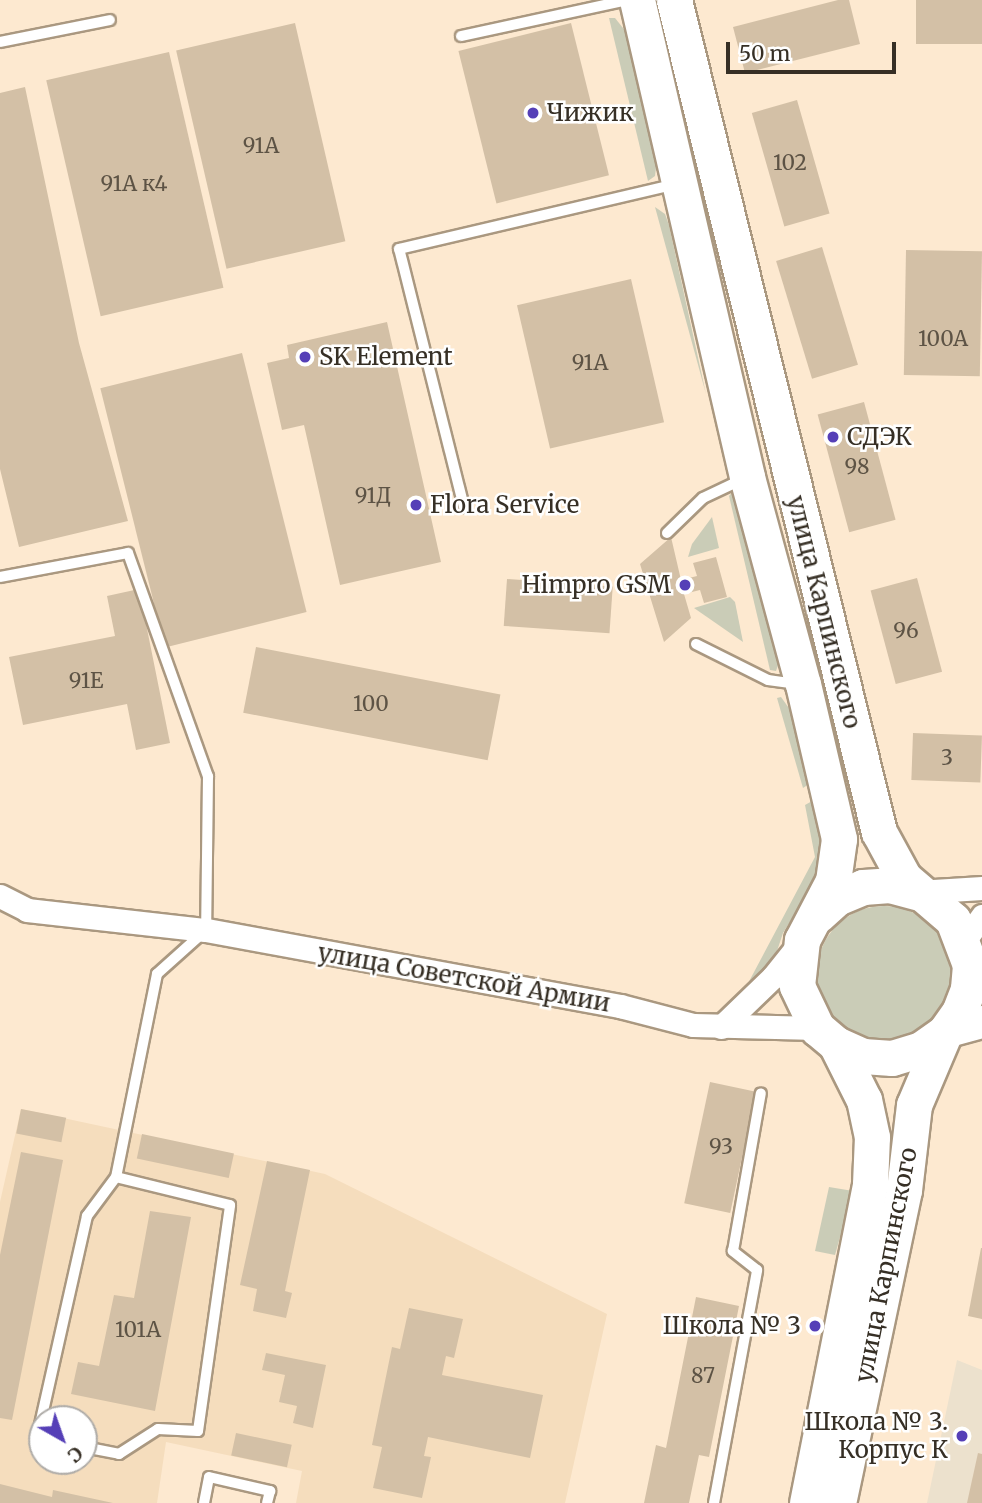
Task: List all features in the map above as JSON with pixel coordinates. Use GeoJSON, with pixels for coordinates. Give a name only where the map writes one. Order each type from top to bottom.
{"type":"FeatureCollection","features":[{"type":"Feature","properties":{"kind":"main road","name":"улица Карпинского"},"geometry":{"type":"LineString","coordinates":[[637,0],[747,477],[803,684],[839,839],[833,881],[809,928],[797,986],[863,1100],[873,1137],[870,1184],[807,1503]]}},
{"type":"Feature","properties":{"kind":"main road","name":"улица Карпинского"},"geometry":{"type":"LineString","coordinates":[[674,0],[878,832],[917,891]]}},
{"type":"Feature","properties":{"kind":"main road"},"geometry":{"type":"LineString","coordinates":[[716,341],[738,347],[748,339],[752,324]]}},
{"type":"Feature","properties":{"kind":"main road","name":"улица Карпинского"},"geometry":{"type":"LineString","coordinates":[[809,928],[837,898],[863,887],[890,885],[917,891],[937,903],[976,938],[968,989],[945,1032],[914,1105],[904,1190],[838,1503]]}},
{"type":"Feature","properties":{"kind":"main road","name":"улица Карпинского"},"geometry":{"type":"LineString","coordinates":[[827,1036],[863,1056],[892,1058],[921,1049],[945,1032]]}},
{"type":"Feature","properties":{"kind":"street"},"geometry":{"type":"LineString","coordinates":[[917,891],[982,888]]}},
{"type":"Feature","properties":{"kind":"street","name":"улица Советской Армии"},"geometry":{"type":"LineString","coordinates":[[0,896],[27,909],[206,930],[721,1027],[827,1036]]}},
{"type":"Feature","properties":{"kind":"street"},"geometry":{"type":"LineString","coordinates":[[721,1027],[774,978],[809,928]]}},
{"type":"Feature","properties":{"kind":"street"},"geometry":{"type":"LineString","coordinates":[[945,1032],[982,1022]]}},
{"type":"Feature","properties":{"kind":"lane"},"geometry":{"type":"LineString","coordinates":[[461,36],[628,0]]}},
{"type":"Feature","properties":{"kind":"lane"},"geometry":{"type":"LineString","coordinates":[[0,42],[110,20]]}},
{"type":"Feature","properties":{"kind":"lane"},"geometry":{"type":"LineString","coordinates":[[464,507],[399,249],[680,183]]}},
{"type":"Feature","properties":{"kind":"lane"},"geometry":{"type":"LineString","coordinates":[[667,533],[703,498],[747,477]]}},
{"type":"Feature","properties":{"kind":"lane"},"geometry":{"type":"LineString","coordinates":[[0,577],[128,553],[208,776],[206,930],[157,974],[116,1177],[88,1216],[45,1405]]}},
{"type":"Feature","properties":{"kind":"lane"},"geometry":{"type":"LineString","coordinates":[[696,644],[768,680],[803,684]]}},
{"type":"Feature","properties":{"kind":"lane"},"geometry":{"type":"LineString","coordinates":[[713,1503],[757,1270],[733,1251],[761,1093]]}},
{"type":"Feature","properties":{"kind":"lane"},"geometry":{"type":"LineString","coordinates":[[98,1450],[119,1454],[158,1429],[198,1431],[230,1205],[116,1177]]}},
{"type":"Feature","properties":{"kind":"lane"},"geometry":{"type":"LineString","coordinates":[[204,1503],[209,1477],[270,1490],[267,1503]]}},
{"type":"Feature","properties":{"kind":"shaded area"},"geometry":{"type":"Polygon","coordinates":[[[21,1109],[325,1174],[607,1314],[565,1503],[296,1503],[302,1471],[166,1442],[157,1503],[0,1503],[0,1202],[21,1109]]]}},
{"type":"Feature","properties":{"kind":"shaded area","name":"Школа № 3. Корпус К"},"geometry":{"type":"Polygon","coordinates":[[[957,1360],[982,1370],[982,1503],[927,1503],[957,1360]]]}},
{"type":"Feature","properties":{"kind":"green space"},"geometry":{"type":"Polygon","coordinates":[[[609,18],[615,18],[627,33],[657,160],[655,176],[648,181],[609,18]]]}},
{"type":"Feature","properties":{"kind":"green space"},"geometry":{"type":"Polygon","coordinates":[[[655,207],[665,214],[669,225],[706,394],[655,207]]]}},
{"type":"Feature","properties":{"kind":"green space"},"geometry":{"type":"Polygon","coordinates":[[[734,490],[781,657],[776,671],[770,670],[729,496],[734,490]]]}},
{"type":"Feature","properties":{"kind":"green space"},"geometry":{"type":"Polygon","coordinates":[[[712,517],[719,548],[688,557],[692,544],[712,517]]]}},
{"type":"Feature","properties":{"kind":"green space"},"geometry":{"type":"Polygon","coordinates":[[[730,597],[735,602],[743,642],[694,608],[730,597]]]}},
{"type":"Feature","properties":{"kind":"green space"},"geometry":{"type":"Polygon","coordinates":[[[781,697],[791,711],[809,784],[803,788],[777,698],[781,697]]]}},
{"type":"Feature","properties":{"kind":"green space"},"geometry":{"type":"Polygon","coordinates":[[[814,800],[824,839],[822,871],[783,933],[770,972],[745,989],[815,857],[805,805],[814,800]]]}},
{"type":"Feature","properties":{"kind":"green space"},"geometry":{"type":"Polygon","coordinates":[[[884,906],[910,911],[931,926],[946,947],[951,973],[946,999],[931,1020],[910,1035],[884,1040],[858,1035],[837,1020],[822,999],[817,973],[822,947],[837,926],[858,911],[884,906]]]}},
{"type":"Feature","properties":{"kind":"green space"},"geometry":{"type":"Polygon","coordinates":[[[829,1187],[853,1191],[835,1255],[815,1251],[829,1187]]]}},
{"type":"Feature","properties":{"kind":"building"},"geometry":{"type":"Polygon","coordinates":[[[838,0],[849,0],[860,44],[745,73],[733,27],[838,0]]]}},
{"type":"Feature","properties":{"kind":"building"},"geometry":{"type":"Polygon","coordinates":[[[916,0],[982,0],[982,44],[916,44],[916,0]]]}},
{"type":"Feature","properties":{"kind":"building"},"geometry":{"type":"Polygon","coordinates":[[[295,23],[345,241],[227,269],[176,50],[295,23]]]}},
{"type":"Feature","properties":{"kind":"building","name":"Чижик"},"geometry":{"type":"Polygon","coordinates":[[[571,23],[609,175],[496,203],[458,51],[571,23]]]}},
{"type":"Feature","properties":{"kind":"building"},"geometry":{"type":"Polygon","coordinates":[[[169,52],[223,288],[101,316],[46,80],[169,52]]]}},
{"type":"Feature","properties":{"kind":"building"},"geometry":{"type":"Polygon","coordinates":[[[25,87],[79,343],[128,521],[19,547],[0,469],[0,93],[25,87]]]}},
{"type":"Feature","properties":{"kind":"building"},"geometry":{"type":"Polygon","coordinates":[[[797,100],[830,213],[784,226],[752,113],[797,100]]]}},
{"type":"Feature","properties":{"kind":"building"},"geometry":{"type":"Polygon","coordinates":[[[822,247],[858,365],[812,379],[776,261],[822,247]]]}},
{"type":"Feature","properties":{"kind":"building"},"geometry":{"type":"Polygon","coordinates":[[[906,250],[982,251],[980,376],[904,375],[906,250]]]}},
{"type":"Feature","properties":{"kind":"building"},"geometry":{"type":"Polygon","coordinates":[[[631,279],[664,422],[550,449],[517,305],[631,279]]]}},
{"type":"Feature","properties":{"kind":"building"},"geometry":{"type":"Polygon","coordinates":[[[387,322],[441,562],[340,585],[304,425],[282,430],[267,363],[289,358],[287,345],[387,322]]]}},
{"type":"Feature","properties":{"kind":"building"},"geometry":{"type":"Polygon","coordinates":[[[242,353],[307,612],[165,647],[100,388],[242,353]]]}},
{"type":"Feature","properties":{"kind":"building"},"geometry":{"type":"Polygon","coordinates":[[[864,402],[896,520],[849,532],[818,414],[864,402]]]}},
{"type":"Feature","properties":{"kind":"building","name":"Himpro GSM"},"geometry":{"type":"Polygon","coordinates":[[[671,537],[681,580],[697,576],[693,563],[716,557],[727,597],[704,603],[700,590],[684,594],[691,618],[664,642],[640,564],[671,537]]]}},
{"type":"Feature","properties":{"kind":"building"},"geometry":{"type":"Polygon","coordinates":[[[917,578],[942,672],[896,684],[871,590],[917,578]]]}},
{"type":"Feature","properties":{"kind":"building"},"geometry":{"type":"Polygon","coordinates":[[[507,579],[613,586],[609,633],[504,626],[507,579]]]}},
{"type":"Feature","properties":{"kind":"building"},"geometry":{"type":"Polygon","coordinates":[[[139,589],[170,743],[136,750],[127,704],[23,725],[9,657],[115,636],[107,596],[139,589]]]}},
{"type":"Feature","properties":{"kind":"building"},"geometry":{"type":"Polygon","coordinates":[[[256,647],[500,695],[488,760],[243,713],[256,647]]]}},
{"type":"Feature","properties":{"kind":"building"},"geometry":{"type":"Polygon","coordinates":[[[913,733],[982,735],[980,782],[911,780],[913,733]]]}},
{"type":"Feature","properties":{"kind":"building"},"geometry":{"type":"Polygon","coordinates":[[[710,1082],[756,1092],[730,1213],[684,1203],[710,1082]]]}},
{"type":"Feature","properties":{"kind":"building"},"geometry":{"type":"Polygon","coordinates":[[[21,1109],[66,1118],[61,1142],[16,1134],[21,1109]]]}},
{"type":"Feature","properties":{"kind":"building"},"geometry":{"type":"Polygon","coordinates":[[[142,1134],[234,1154],[229,1178],[137,1158],[142,1134]]]}},
{"type":"Feature","properties":{"kind":"building"},"geometry":{"type":"Polygon","coordinates":[[[21,1152],[63,1160],[12,1420],[0,1418],[0,1255],[21,1152]]]}},
{"type":"Feature","properties":{"kind":"building"},"geometry":{"type":"Polygon","coordinates":[[[267,1161],[310,1170],[285,1291],[292,1293],[286,1318],[253,1311],[257,1289],[240,1285],[267,1161]]]}},
{"type":"Feature","properties":{"kind":"building"},"geometry":{"type":"Polygon","coordinates":[[[150,1211],[191,1217],[155,1411],[71,1394],[78,1362],[99,1366],[114,1295],[134,1298],[150,1211]]]}},
{"type":"Feature","properties":{"kind":"building"},"geometry":{"type":"Polygon","coordinates":[[[982,1248],[982,1319],[968,1316],[982,1248]]]}},
{"type":"Feature","properties":{"kind":"building"},"geometry":{"type":"Polygon","coordinates":[[[696,1297],[739,1306],[709,1457],[699,1455],[689,1503],[644,1503],[656,1445],[666,1448],[696,1297]]]}},
{"type":"Feature","properties":{"kind":"building"},"geometry":{"type":"Polygon","coordinates":[[[409,1308],[463,1319],[454,1358],[446,1356],[442,1375],[543,1395],[530,1458],[428,1437],[424,1456],[431,1457],[422,1498],[373,1488],[382,1447],[372,1445],[392,1347],[400,1349],[409,1308]]]}},
{"type":"Feature","properties":{"kind":"building"},"geometry":{"type":"Polygon","coordinates":[[[266,1353],[326,1365],[313,1428],[293,1423],[297,1406],[279,1402],[285,1375],[262,1370],[266,1353]]]}},
{"type":"Feature","properties":{"kind":"building"},"geometry":{"type":"Polygon","coordinates":[[[236,1433],[292,1445],[287,1467],[231,1455],[236,1433]]]}},
{"type":"Feature","properties":{"kind":"building"},"geometry":{"type":"Polygon","coordinates":[[[978,1453],[982,1454],[982,1503],[967,1503],[978,1453]]]}},
{"type":"Feature","properties":{"kind":"building"},"geometry":{"type":"Polygon","coordinates":[[[0,1484],[52,1497],[53,1490],[113,1503],[0,1503],[0,1484]]]}},
{"type":"Feature","properties":{"kind":"place","name":"Чижик"},"geometry":{"type":"Point","coordinates":[533,113]}},
{"type":"Feature","properties":{"kind":"place","name":"SK Element"},"geometry":{"type":"Point","coordinates":[305,357]}},
{"type":"Feature","properties":{"kind":"place","name":"СДЭК"},"geometry":{"type":"Point","coordinates":[833,437]}},
{"type":"Feature","properties":{"kind":"place","name":"Flora Service"},"geometry":{"type":"Point","coordinates":[416,505]}},
{"type":"Feature","properties":{"kind":"place","name":"Himpro GSM"},"geometry":{"type":"Point","coordinates":[685,585]}},
{"type":"Feature","properties":{"kind":"place","name":"Школа № 3"},"geometry":{"type":"Point","coordinates":[815,1326]}},
{"type":"Feature","properties":{"kind":"place","name":"Школа № 3. Корпус К"},"geometry":{"type":"Point","coordinates":[962,1436]}}]}
